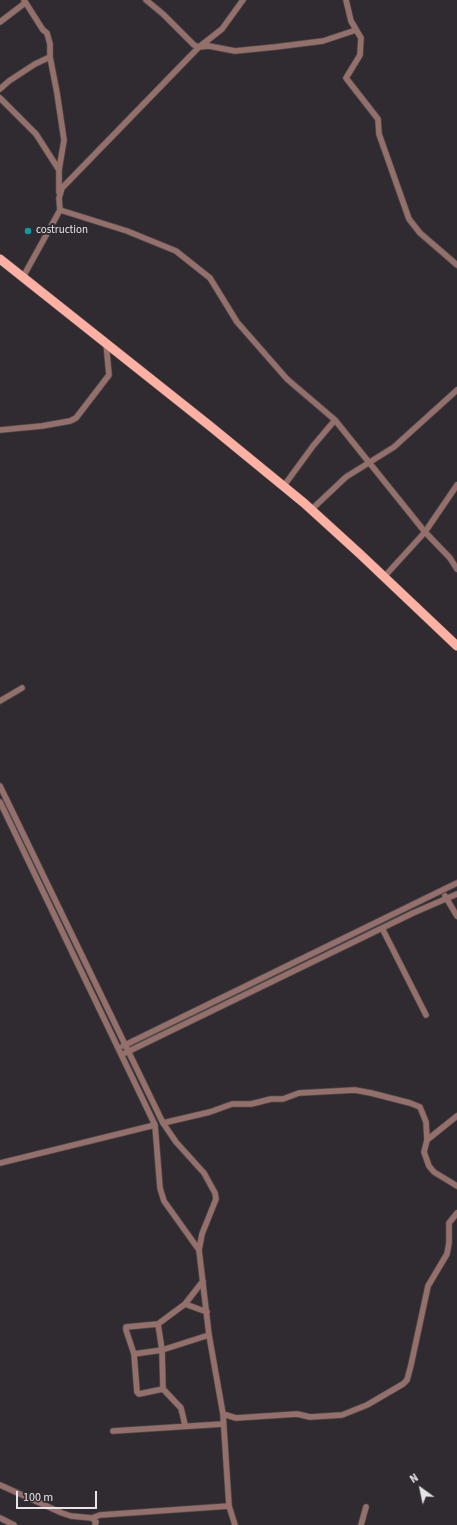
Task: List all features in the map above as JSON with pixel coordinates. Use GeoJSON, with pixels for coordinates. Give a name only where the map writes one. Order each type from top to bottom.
{"type":"FeatureCollection","features":[{"type":"Feature","properties":{"kind":"main road"},"geometry":{"type":"LineString","coordinates":[[0,259],[106,343],[311,510],[457,646]]}},
{"type":"Feature","properties":{"kind":"street"},"geometry":{"type":"LineString","coordinates":[[146,0],[163,14],[194,45],[199,47],[209,46],[235,51],[275,48],[323,41],[356,30]]}},
{"type":"Feature","properties":{"kind":"street"},"geometry":{"type":"LineString","coordinates":[[59,194],[62,188],[199,47],[222,29],[243,0]]}},
{"type":"Feature","properties":{"kind":"street"},"geometry":{"type":"LineString","coordinates":[[346,0],[351,21],[361,38],[360,55],[346,78],[378,119],[378,134],[409,219],[420,233],[457,265]]}},
{"type":"Feature","properties":{"kind":"street"},"geometry":{"type":"LineString","coordinates":[[0,22],[24,1],[43,30],[47,33],[64,140],[59,170],[60,210],[23,277]]}},
{"type":"Feature","properties":{"kind":"street"},"geometry":{"type":"LineString","coordinates":[[0,89],[9,80],[50,57]]}},
{"type":"Feature","properties":{"kind":"street"},"geometry":{"type":"LineString","coordinates":[[0,98],[36,134],[59,170]]}},
{"type":"Feature","properties":{"kind":"street"},"geometry":{"type":"LineString","coordinates":[[60,210],[127,231],[176,251],[210,278],[237,322],[286,379],[335,420],[425,532],[450,558],[457,569]]}},
{"type":"Feature","properties":{"kind":"street"},"geometry":{"type":"LineString","coordinates":[[0,430],[42,426],[70,421],[76,418],[109,375],[106,343]]}},
{"type":"Feature","properties":{"kind":"street"},"geometry":{"type":"LineString","coordinates":[[311,510],[346,477],[394,447],[457,390]]}},
{"type":"Feature","properties":{"kind":"street"},"geometry":{"type":"LineString","coordinates":[[283,487],[313,446],[335,420]]}},
{"type":"Feature","properties":{"kind":"street"},"geometry":{"type":"LineString","coordinates":[[384,577],[425,532],[457,485]]}},
{"type":"Feature","properties":{"kind":"street"},"geometry":{"type":"LineString","coordinates":[[0,701],[22,688]]}},
{"type":"Feature","properties":{"kind":"street"},"geometry":{"type":"LineString","coordinates":[[0,786],[163,1123],[176,1142],[204,1174],[215,1193],[216,1199],[202,1234],[199,1250],[209,1335],[223,1414],[229,1506],[233,1525]]}},
{"type":"Feature","properties":{"kind":"street"},"geometry":{"type":"LineString","coordinates":[[0,802],[155,1125],[162,1197],[199,1250]]}},
{"type":"Feature","properties":{"kind":"street"},"geometry":{"type":"LineString","coordinates":[[118,1048],[457,883]]}},
{"type":"Feature","properties":{"kind":"street"},"geometry":{"type":"LineString","coordinates":[[443,890],[445,900],[457,916]]}},
{"type":"Feature","properties":{"kind":"street"},"geometry":{"type":"LineString","coordinates":[[122,1055],[382,928],[457,894]]}},
{"type":"Feature","properties":{"kind":"street"},"geometry":{"type":"LineString","coordinates":[[382,928],[426,1015]]}},
{"type":"Feature","properties":{"kind":"street"},"geometry":{"type":"LineString","coordinates":[[163,1123],[210,1112],[232,1104],[251,1104],[271,1099],[283,1100],[299,1093],[355,1090],[418,1106],[421,1109],[426,1122],[427,1140],[424,1152],[429,1166],[434,1172],[457,1186]]}},
{"type":"Feature","properties":{"kind":"street"},"geometry":{"type":"LineString","coordinates":[[427,1140],[457,1116]]}},
{"type":"Feature","properties":{"kind":"street"},"geometry":{"type":"LineString","coordinates":[[0,1163],[155,1125]]}},
{"type":"Feature","properties":{"kind":"street"},"geometry":{"type":"LineString","coordinates":[[223,1414],[236,1418],[297,1414],[310,1417],[342,1416],[366,1405],[403,1384],[406,1380],[411,1365],[428,1286],[447,1254],[449,1243],[449,1223],[457,1213]]}},
{"type":"Feature","properties":{"kind":"street"},"geometry":{"type":"LineString","coordinates":[[163,1389],[140,1394],[137,1392],[134,1354],[126,1327],[158,1324],[185,1304],[203,1281]]}},
{"type":"Feature","properties":{"kind":"street"},"geometry":{"type":"LineString","coordinates":[[185,1304],[207,1312]]}},
{"type":"Feature","properties":{"kind":"street"},"geometry":{"type":"LineString","coordinates":[[158,1324],[162,1350],[163,1389],[181,1408],[185,1425]]}},
{"type":"Feature","properties":{"kind":"street"},"geometry":{"type":"LineString","coordinates":[[134,1354],[162,1350],[209,1335]]}},
{"type":"Feature","properties":{"kind":"street"},"geometry":{"type":"LineString","coordinates":[[113,1431],[185,1425],[223,1424]]}},
{"type":"Feature","properties":{"kind":"street"},"geometry":{"type":"LineString","coordinates":[[0,1485],[62,1513],[94,1522],[100,1515],[229,1506]]}},
{"type":"Feature","properties":{"kind":"street"},"geometry":{"type":"LineString","coordinates":[[361,1525],[366,1507]]}},
{"type":"Feature","properties":{"kind":"street"},"geometry":{"type":"LineString","coordinates":[[0,1518],[13,1525]]}},
{"type":"Feature","properties":{"kind":"place","name":"costruction"},"geometry":{"type":"Point","coordinates":[28,231]}}]}
